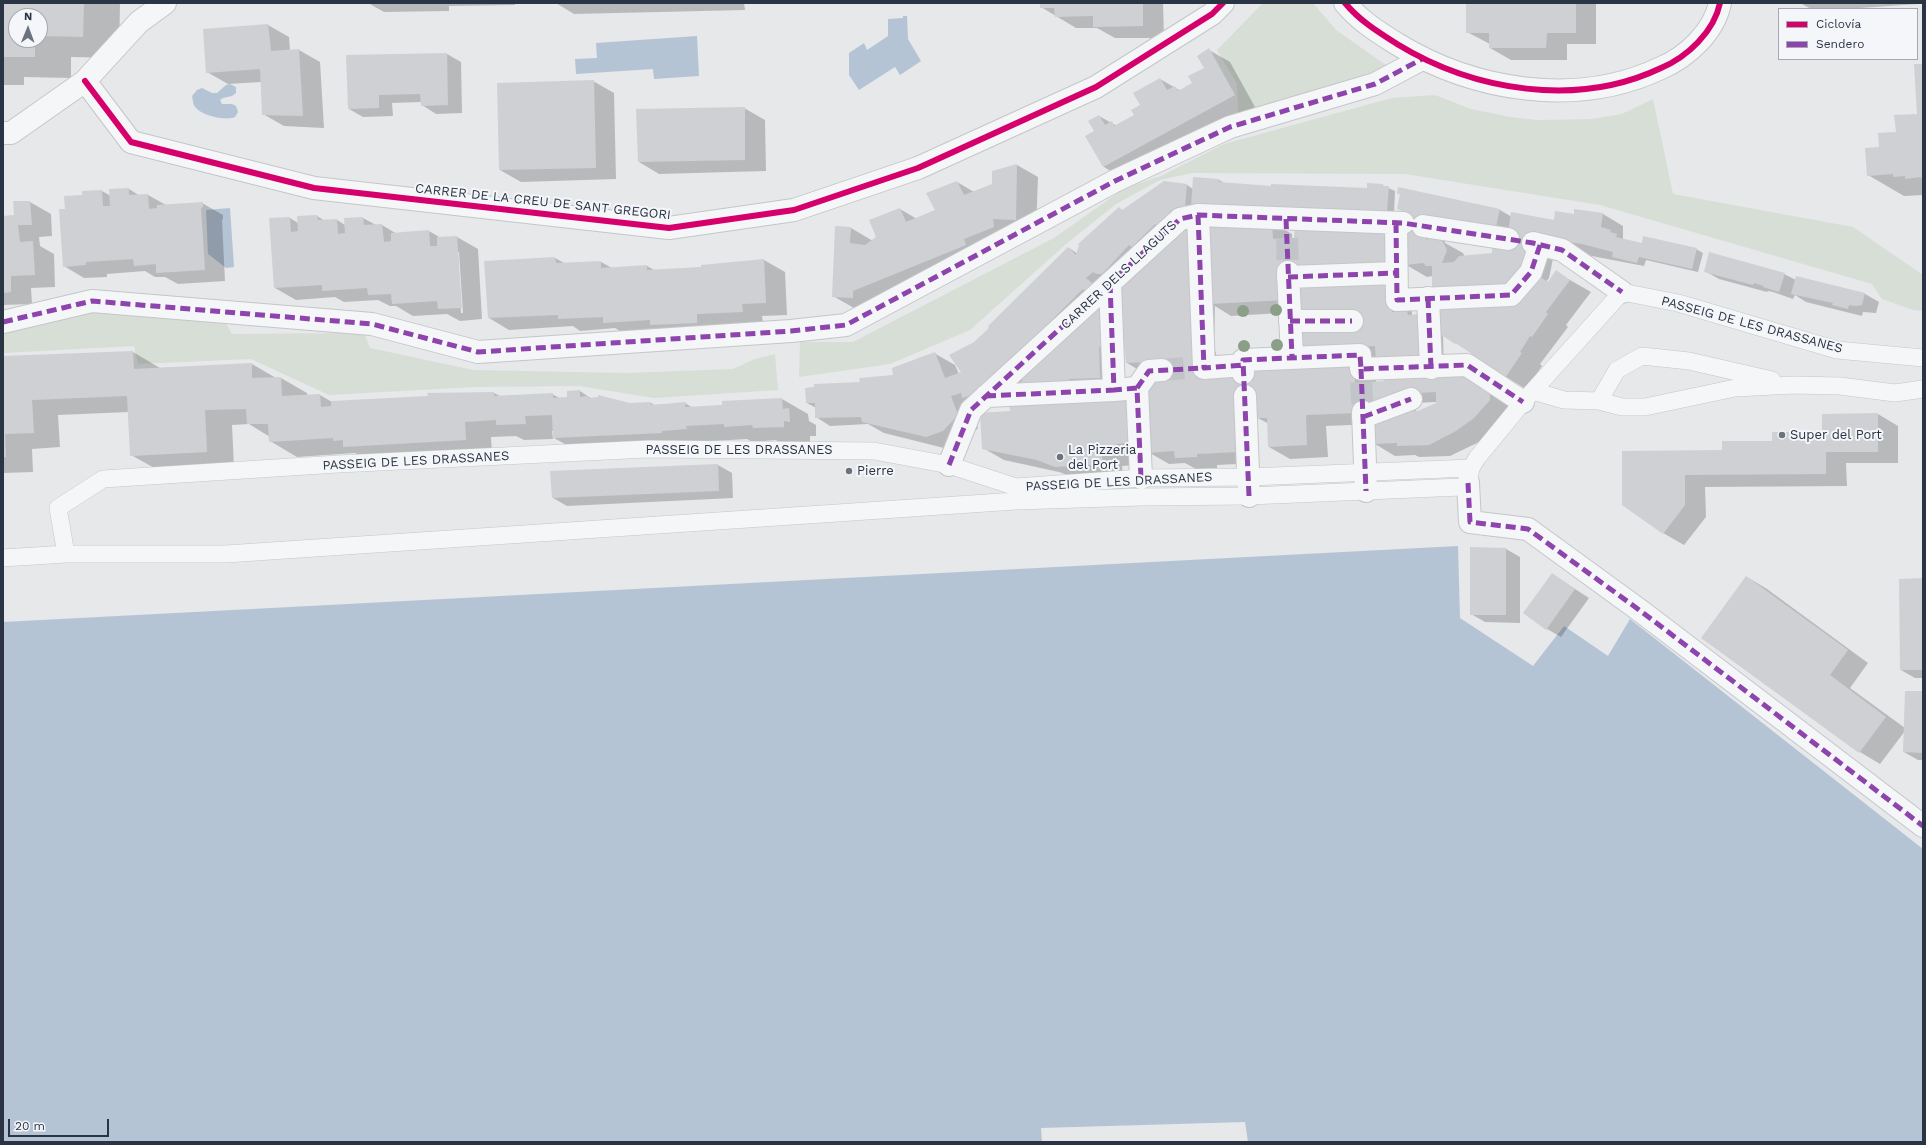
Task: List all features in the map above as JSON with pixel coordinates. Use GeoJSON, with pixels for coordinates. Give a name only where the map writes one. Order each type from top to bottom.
{"type":"FeatureCollection","features":[{"type":"Feature","properties":{"kind":"street"},"geometry":{"type":"LineString","coordinates":[[3,133],[11,133],[86,80],[140,22],[165,3]]}},
{"type":"Feature","properties":{"kind":"street","name":"CARRER DE LA CREU DE SANT GREGORI"},"geometry":{"type":"LineString","coordinates":[[86,80],[131,142],[314,188],[669,228],[794,210],[918,168],[1096,87],[1212,14],[1223,3]]}},
{"type":"Feature","properties":{"kind":"street"},"geometry":{"type":"LineString","coordinates":[[1345,3],[1368,26],[1422,59],[1492,83],[1525,89],[1557,90],[1590,89],[1618,84],[1648,75],[1669,65],[1688,52],[1704,34],[1719,8],[1720,3]]}},
{"type":"Feature","properties":{"kind":"street"},"geometry":{"type":"LineString","coordinates":[[3,322],[92,301],[372,324],[478,352],[791,331],[846,325],[1115,180],[1230,127],[1375,84],[1422,59]]}},
{"type":"Feature","properties":{"kind":"street"},"geometry":{"type":"LineString","coordinates":[[1198,215],[1200,367],[1244,369],[1243,360],[1360,355],[1361,376],[1467,365],[1528,397]]}},
{"type":"Feature","properties":{"kind":"street","name":"CARRER DELS LLAGUTS"},"geometry":{"type":"LineString","coordinates":[[949,465],[971,410],[1180,219],[1198,215],[1286,229],[1407,224],[1508,239]]}},
{"type":"Feature","properties":{"kind":"street"},"geometry":{"type":"LineString","coordinates":[[1407,224],[1396,273],[1397,300],[1511,295],[1531,272],[1536,244],[1562,250],[1622,292]]}},
{"type":"Feature","properties":{"kind":"street"},"geometry":{"type":"LineString","coordinates":[[1296,357],[1290,321],[1288,275],[1396,273]]}},
{"type":"Feature","properties":{"kind":"street"},"geometry":{"type":"LineString","coordinates":[[1110,283],[1114,390]]}},
{"type":"Feature","properties":{"kind":"street"},"geometry":{"type":"LineString","coordinates":[[1427,368],[1428,298]]}},
{"type":"Feature","properties":{"kind":"street"},"geometry":{"type":"LineString","coordinates":[[1290,321],[1352,321]]}},
{"type":"Feature","properties":{"kind":"street"},"geometry":{"type":"LineString","coordinates":[[1141,478],[1137,388],[1149,371],[1162,370]]}},
{"type":"Feature","properties":{"kind":"street"},"geometry":{"type":"LineString","coordinates":[[986,396],[1137,388]]}},
{"type":"Feature","properties":{"kind":"street"},"geometry":{"type":"LineString","coordinates":[[1245,396],[1249,486]]}},
{"type":"Feature","properties":{"kind":"street"},"geometry":{"type":"LineString","coordinates":[[1365,482],[1363,415],[1411,399]]}},
{"type":"Feature","properties":{"kind":"street"},"geometry":{"type":"LineString","coordinates":[[1469,476],[1470,522],[1528,529],[1642,612],[1923,826]]}},
{"type":"Feature","properties":{"kind":"lane","name":"PASSEIG DE LES DRASSANES"},"geometry":{"type":"LineString","coordinates":[[1622,292],[1678,303],[1837,350],[1923,358]]}},
{"type":"Feature","properties":{"kind":"lane"},"geometry":{"type":"LineString","coordinates":[[1469,476],[1477,458],[1528,397],[1622,292]]}},
{"type":"Feature","properties":{"kind":"lane"},"geometry":{"type":"LineString","coordinates":[[1599,401],[1617,370],[1642,356],[1690,361],[1794,385]]}},
{"type":"Feature","properties":{"kind":"lane"},"geometry":{"type":"LineString","coordinates":[[1528,397],[1599,401],[1622,407],[1645,407],[1735,388],[1794,385],[1840,386],[1895,392],[1923,389]]}},
{"type":"Feature","properties":{"kind":"lane","name":"PASSEIG DE LES DRASSANES"},"geometry":{"type":"LineString","coordinates":[[66,554],[58,508],[103,479],[338,464],[648,449],[874,451],[949,465],[1016,487],[1141,478],[1249,486]]}},
{"type":"Feature","properties":{"kind":"lane","name":"PASSEIG DE LES DRASSANES"},"geometry":{"type":"LineString","coordinates":[[3,558],[66,554],[226,554],[1016,501],[1142,497],[1249,486],[1365,482],[1461,487],[1469,476]]}},
{"type":"Feature","properties":{"kind":"shaded area"},"geometry":{"type":"Polygon","coordinates":[[[1263,3],[1313,3],[1336,30],[1393,70],[1238,114],[1237,84],[1217,50],[1263,3]]]}},
{"type":"Feature","properties":{"kind":"shaded area"},"geometry":{"type":"Polygon","coordinates":[[[1435,95],[1471,109],[1510,117],[1538,120],[1592,119],[1622,114],[1653,99],[1673,194],[1853,227],[1923,275],[1923,311],[1913,310],[1882,299],[1872,284],[1600,205],[1405,174],[1192,173],[1160,180],[1116,204],[1065,245],[970,330],[890,364],[799,377],[800,342],[853,342],[1054,238],[1125,188],[1161,176],[1224,144],[1392,98],[1435,95]]]}},
{"type":"Feature","properties":{"kind":"shaded area"},"geometry":{"type":"Polygon","coordinates":[[[153,308],[223,318],[232,334],[364,333],[370,348],[473,370],[626,373],[733,369],[755,359],[775,354],[778,390],[654,398],[579,386],[475,387],[329,395],[251,359],[138,364],[134,346],[3,353],[3,331],[90,313],[153,308]]]}},
{"type":"Feature","properties":{"kind":"water"},"geometry":{"type":"Polygon","coordinates":[[[903,16],[907,16],[908,39],[921,61],[900,75],[895,67],[859,90],[849,75],[849,53],[864,43],[867,50],[888,36],[888,19],[903,18],[903,16]]]}},
{"type":"Feature","properties":{"kind":"water"},"geometry":{"type":"Polygon","coordinates":[[[697,36],[699,76],[654,79],[653,69],[576,74],[575,59],[597,58],[596,43],[697,36]]]}},
{"type":"Feature","properties":{"kind":"water"},"geometry":{"type":"Polygon","coordinates":[[[230,84],[236,87],[236,93],[220,100],[222,104],[232,104],[236,106],[238,112],[235,117],[215,117],[199,111],[195,107],[192,96],[197,90],[202,88],[212,93],[217,93],[226,85],[230,84]]]}},
{"type":"Feature","properties":{"kind":"water"},"geometry":{"type":"Polygon","coordinates":[[[230,208],[234,267],[226,268],[208,254],[206,210],[230,208]]]}},
{"type":"Feature","properties":{"kind":"water"},"geometry":{"type":"Polygon","coordinates":[[[1458,546],[1460,618],[1533,666],[1564,626],[1608,656],[1630,619],[1923,849],[1923,1142],[1248,1142],[1245,1122],[1041,1128],[1042,1142],[3,1142],[3,622],[1458,546]]]}},
{"type":"Feature","properties":{"kind":"building"},"geometry":{"type":"Polygon","coordinates":[[[3,3],[84,3],[83,37],[48,36],[48,8],[8,8],[8,48],[35,48],[35,57],[3,57],[3,3]]]}},
{"type":"Feature","properties":{"kind":"building"},"geometry":{"type":"Polygon","coordinates":[[[1040,3],[1143,3],[1143,26],[1093,27],[1093,16],[1055,17],[1054,8],[1040,8],[1040,3]]]}},
{"type":"Feature","properties":{"kind":"building"},"geometry":{"type":"Polygon","coordinates":[[[1466,3],[1576,3],[1576,33],[1547,33],[1546,48],[1489,48],[1489,33],[1466,33],[1466,3]]]}},
{"type":"Feature","properties":{"kind":"building"},"geometry":{"type":"Polygon","coordinates":[[[268,24],[271,51],[299,49],[303,116],[262,115],[260,69],[206,73],[203,29],[268,24]]]}},
{"type":"Feature","properties":{"kind":"building"},"geometry":{"type":"Polygon","coordinates":[[[1209,48],[1235,95],[1103,167],[1085,136],[1094,131],[1088,121],[1099,115],[1105,125],[1112,121],[1114,126],[1134,115],[1131,110],[1140,105],[1133,93],[1160,78],[1167,90],[1175,86],[1178,91],[1192,83],[1188,76],[1204,68],[1197,56],[1209,48]]]}},
{"type":"Feature","properties":{"kind":"building"},"geometry":{"type":"Polygon","coordinates":[[[447,53],[448,105],[421,106],[420,94],[379,95],[379,108],[348,109],[346,55],[447,53]]]}},
{"type":"Feature","properties":{"kind":"building"},"geometry":{"type":"Polygon","coordinates":[[[1914,64],[1923,64],[1923,183],[1921,177],[1905,179],[1905,176],[1893,177],[1893,174],[1867,176],[1865,148],[1879,147],[1878,133],[1896,132],[1894,115],[1917,114],[1914,64]]]}},
{"type":"Feature","properties":{"kind":"building"},"geometry":{"type":"Polygon","coordinates":[[[594,80],[596,168],[499,170],[497,83],[594,80]]]}},
{"type":"Feature","properties":{"kind":"building"},"geometry":{"type":"Polygon","coordinates":[[[745,107],[745,160],[638,162],[636,109],[745,107]]]}},
{"type":"Feature","properties":{"kind":"building"},"geometry":{"type":"Polygon","coordinates":[[[1017,164],[1016,220],[993,219],[994,227],[964,239],[966,245],[853,291],[853,298],[832,297],[835,226],[851,227],[850,243],[865,245],[876,237],[869,220],[900,208],[906,222],[935,210],[926,193],[957,181],[964,195],[992,184],[992,171],[1017,164]]]}},
{"type":"Feature","properties":{"kind":"building"},"geometry":{"type":"Polygon","coordinates":[[[1193,177],[1219,179],[1219,182],[1271,186],[1271,184],[1367,188],[1367,183],[1383,184],[1382,186],[1389,186],[1387,211],[1366,210],[1365,218],[1191,208],[1193,177]]]}},
{"type":"Feature","properties":{"kind":"building"},"geometry":{"type":"Polygon","coordinates":[[[1164,181],[1187,184],[1185,208],[1177,207],[1169,212],[1172,216],[1159,228],[1155,224],[1132,247],[1129,245],[1102,274],[1096,274],[1093,272],[1086,278],[1094,285],[1087,292],[1083,289],[978,393],[962,398],[961,393],[951,396],[958,415],[943,431],[926,437],[862,422],[861,417],[815,418],[815,403],[806,403],[805,388],[814,387],[814,384],[860,382],[859,378],[893,375],[892,368],[935,352],[945,378],[961,372],[949,355],[974,342],[989,328],[988,326],[1068,247],[1076,255],[1078,244],[1119,207],[1122,210],[1164,181]]]}},
{"type":"Feature","properties":{"kind":"building"},"geometry":{"type":"Polygon","coordinates":[[[1398,187],[1500,209],[1495,231],[1422,218],[1426,240],[1431,237],[1442,240],[1447,250],[1442,263],[1454,262],[1459,256],[1492,253],[1492,246],[1508,233],[1511,212],[1554,220],[1555,211],[1574,214],[1574,209],[1603,213],[1601,227],[1611,230],[1610,232],[1617,234],[1616,237],[1642,243],[1643,236],[1697,248],[1692,269],[1639,257],[1637,263],[1612,257],[1613,252],[1582,244],[1534,237],[1528,266],[1509,289],[1432,292],[1432,266],[1426,266],[1423,263],[1405,265],[1402,210],[1397,209],[1400,194],[1397,194],[1398,187]]]}},
{"type":"Feature","properties":{"kind":"building"},"geometry":{"type":"Polygon","coordinates":[[[129,188],[129,195],[148,194],[149,209],[157,208],[157,205],[203,202],[203,207],[201,208],[205,270],[156,273],[156,264],[134,266],[133,259],[86,262],[86,265],[63,267],[59,209],[65,209],[64,196],[82,195],[82,191],[102,190],[103,206],[110,206],[109,189],[129,188]]]}},
{"type":"Feature","properties":{"kind":"building"},"geometry":{"type":"Polygon","coordinates":[[[13,201],[30,201],[32,225],[18,225],[20,242],[33,241],[35,275],[11,276],[11,292],[3,293],[3,216],[14,215],[13,201]]]}},
{"type":"Feature","properties":{"kind":"building"},"geometry":{"type":"Polygon","coordinates":[[[317,215],[318,220],[337,219],[338,234],[345,233],[344,218],[363,217],[364,225],[382,224],[384,242],[391,241],[391,233],[429,230],[430,246],[437,246],[437,237],[457,236],[462,308],[438,309],[437,301],[392,304],[391,294],[368,295],[367,288],[322,291],[322,285],[274,288],[269,218],[290,217],[291,232],[298,231],[297,216],[317,215]]]}},
{"type":"Feature","properties":{"kind":"building"},"geometry":{"type":"Polygon","coordinates":[[[1272,223],[1273,239],[1294,238],[1295,225],[1387,230],[1387,267],[1312,269],[1286,300],[1209,304],[1206,244],[1211,243],[1210,227],[1272,223]]]}},
{"type":"Feature","properties":{"kind":"building"},"geometry":{"type":"Polygon","coordinates":[[[1176,230],[1191,230],[1197,375],[1255,372],[1255,370],[1300,369],[1300,364],[1322,363],[1322,368],[1355,366],[1355,383],[1384,381],[1383,375],[1473,375],[1489,385],[1490,400],[1474,418],[1456,431],[1429,445],[1397,446],[1397,443],[1374,444],[1357,413],[1306,415],[1307,445],[1268,447],[1267,418],[1256,418],[1256,395],[1245,396],[1238,452],[1197,454],[1197,457],[1175,458],[1174,451],[1147,453],[1145,400],[1149,362],[1126,363],[1124,344],[1119,344],[1118,329],[1123,328],[1122,304],[1117,305],[1116,288],[1176,230]],[[1419,390],[1395,392],[1396,411],[1418,411],[1436,403],[1436,392],[1419,393],[1419,390]]]}},
{"type":"Feature","properties":{"kind":"building"},"geometry":{"type":"Polygon","coordinates":[[[1709,252],[1785,273],[1779,292],[1754,283],[1753,285],[1704,272],[1709,252]]]}},
{"type":"Feature","properties":{"kind":"building"},"geometry":{"type":"Polygon","coordinates":[[[555,257],[556,263],[601,261],[601,268],[647,265],[647,270],[701,267],[701,265],[764,259],[766,303],[742,304],[743,312],[697,314],[697,323],[650,325],[650,320],[603,323],[603,317],[558,319],[558,315],[488,318],[484,261],[555,257]]]}},
{"type":"Feature","properties":{"kind":"building"},"geometry":{"type":"Polygon","coordinates":[[[1556,270],[1570,280],[1546,312],[1548,314],[1532,337],[1530,336],[1520,352],[1522,353],[1505,378],[1471,356],[1472,354],[1456,343],[1455,344],[1437,332],[1436,306],[1528,283],[1533,286],[1540,277],[1548,282],[1556,270]]]}},
{"type":"Feature","properties":{"kind":"building"},"geometry":{"type":"Polygon","coordinates":[[[1796,276],[1865,293],[1862,305],[1849,305],[1848,309],[1832,305],[1833,303],[1791,294],[1796,276]]]}},
{"type":"Feature","properties":{"kind":"building"},"geometry":{"type":"Polygon","coordinates":[[[1391,281],[1392,312],[1407,311],[1408,315],[1422,314],[1424,360],[1376,362],[1375,346],[1299,351],[1296,283],[1391,281]]]}},
{"type":"Feature","properties":{"kind":"building"},"geometry":{"type":"Polygon","coordinates":[[[1102,306],[1104,347],[1099,347],[1100,378],[1069,379],[1069,385],[1023,387],[1022,372],[1093,307],[1102,306]]]}},
{"type":"Feature","properties":{"kind":"building"},"geometry":{"type":"Polygon","coordinates":[[[133,351],[134,369],[252,363],[252,378],[281,377],[282,396],[320,394],[321,407],[331,406],[331,401],[428,396],[427,393],[494,392],[494,396],[553,393],[553,398],[567,397],[567,391],[580,390],[580,397],[598,397],[598,395],[630,403],[651,402],[651,405],[686,402],[685,407],[722,405],[722,401],[782,398],[783,409],[789,408],[790,422],[784,421],[784,427],[753,428],[752,425],[724,427],[724,424],[686,426],[687,429],[662,431],[662,433],[553,438],[552,415],[525,416],[526,424],[496,425],[496,420],[465,422],[466,440],[343,447],[343,440],[333,441],[333,438],[269,442],[268,424],[247,424],[246,409],[205,410],[207,452],[130,456],[127,396],[32,400],[34,433],[5,434],[6,457],[3,457],[3,356],[133,351]]]}},
{"type":"Feature","properties":{"kind":"building"},"geometry":{"type":"Polygon","coordinates":[[[1103,398],[1130,400],[1132,439],[1127,443],[1116,444],[1117,454],[1102,455],[1103,464],[1055,467],[1037,460],[982,449],[980,413],[1010,411],[1009,402],[1103,398]]]}},
{"type":"Feature","properties":{"kind":"building"},"geometry":{"type":"Polygon","coordinates":[[[1878,413],[1878,452],[1826,452],[1826,474],[1685,475],[1685,505],[1663,534],[1622,505],[1622,451],[1722,450],[1722,441],[1772,441],[1772,432],[1822,432],[1822,414],[1878,413]]]}},
{"type":"Feature","properties":{"kind":"building"},"geometry":{"type":"Polygon","coordinates":[[[718,464],[719,491],[552,498],[550,471],[718,464]]]}},
{"type":"Feature","properties":{"kind":"building"},"geometry":{"type":"Polygon","coordinates":[[[1470,547],[1506,548],[1506,615],[1470,615],[1470,547]]]}},
{"type":"Feature","properties":{"kind":"building"},"geometry":{"type":"Polygon","coordinates":[[[1552,573],[1575,589],[1546,630],[1523,613],[1552,573]]]}},
{"type":"Feature","properties":{"kind":"building"},"geometry":{"type":"Polygon","coordinates":[[[1746,576],[1848,650],[1830,675],[1886,717],[1859,753],[1701,638],[1746,576]]]}},
{"type":"Feature","properties":{"kind":"building"},"geometry":{"type":"Polygon","coordinates":[[[1923,578],[1923,670],[1900,670],[1899,579],[1923,578]]]}},
{"type":"Feature","properties":{"kind":"building"},"geometry":{"type":"Polygon","coordinates":[[[1905,691],[1923,691],[1923,753],[1903,752],[1905,691]]]}},
{"type":"Feature","properties":{"kind":"tunnel"},"geometry":{"type":"LineString","coordinates":[[1287,238],[1288,272]]}},
{"type":"Feature","properties":{"kind":"tunnel"},"geometry":{"type":"LineString","coordinates":[[1162,370],[1197,367]]}},
{"type":"Feature","properties":{"kind":"tunnel"},"geometry":{"type":"LineString","coordinates":[[1361,382],[1363,412]]}},
{"type":"Feature","properties":{"kind":"marked path"},"geometry":{"type":"LineString","coordinates":[[3,322],[92,301],[372,324],[478,352],[791,331],[846,325],[1115,181],[1230,127],[1375,84],[1422,59]]}},
{"type":"Feature","properties":{"kind":"marked path"},"geometry":{"type":"LineString","coordinates":[[1198,215],[1204,368],[1244,365]]}},
{"type":"Feature","properties":{"kind":"marked path"},"geometry":{"type":"LineString","coordinates":[[949,465],[971,410],[1180,219],[1198,215],[1403,223],[1533,243],[1562,250],[1622,292]]}},
{"type":"Feature","properties":{"kind":"marked path"},"geometry":{"type":"LineString","coordinates":[[1286,219],[1292,357]]}},
{"type":"Feature","properties":{"kind":"marked path"},"geometry":{"type":"LineString","coordinates":[[1396,223],[1397,300],[1511,295],[1531,272],[1540,245]]}},
{"type":"Feature","properties":{"kind":"marked path"},"geometry":{"type":"LineString","coordinates":[[1288,277],[1396,273]]}},
{"type":"Feature","properties":{"kind":"marked path"},"geometry":{"type":"LineString","coordinates":[[1110,283],[1114,390],[1137,388],[1141,478]]}},
{"type":"Feature","properties":{"kind":"marked path"},"geometry":{"type":"LineString","coordinates":[[1428,298],[1431,368]]}},
{"type":"Feature","properties":{"kind":"marked path"},"geometry":{"type":"LineString","coordinates":[[1290,321],[1352,321]]}},
{"type":"Feature","properties":{"kind":"marked path"},"geometry":{"type":"LineString","coordinates":[[1249,496],[1243,360],[1360,355],[1361,369],[1467,365],[1523,402]]}},
{"type":"Feature","properties":{"kind":"marked path"},"geometry":{"type":"LineString","coordinates":[[1137,388],[1149,371],[1204,368]]}},
{"type":"Feature","properties":{"kind":"marked path"},"geometry":{"type":"LineString","coordinates":[[1361,369],[1366,491]]}},
{"type":"Feature","properties":{"kind":"marked path"},"geometry":{"type":"LineString","coordinates":[[986,396],[1114,390]]}},
{"type":"Feature","properties":{"kind":"marked path"},"geometry":{"type":"LineString","coordinates":[[1363,417],[1411,399]]}},
{"type":"Feature","properties":{"kind":"marked path"},"geometry":{"type":"LineString","coordinates":[[1468,483],[1470,522],[1528,529],[1642,612],[1923,826]]}},
{"type":"Feature","properties":{"kind":"cycle path"},"geometry":{"type":"LineString","coordinates":[[85,81],[131,142],[314,188],[669,228],[794,210],[918,168],[1096,87],[1212,14],[1223,3]]}},
{"type":"Feature","properties":{"kind":"cycle path"},"geometry":{"type":"LineString","coordinates":[[1345,3],[1363,21],[1397,44],[1427,60],[1459,73],[1492,83],[1526,89],[1561,90],[1595,88],[1629,80],[1671,63],[1690,50],[1706,33],[1717,14],[1720,3]]}},
{"type":"Feature","properties":{"kind":"place","name":"Super del Port"},"geometry":{"type":"Point","coordinates":[1782,435]}},
{"type":"Feature","properties":{"kind":"place","name":"La Pizzeria del Port"},"geometry":{"type":"Point","coordinates":[1060,457]}},
{"type":"Feature","properties":{"kind":"place","name":"Pierre"},"geometry":{"type":"Point","coordinates":[849,471]}}]}
